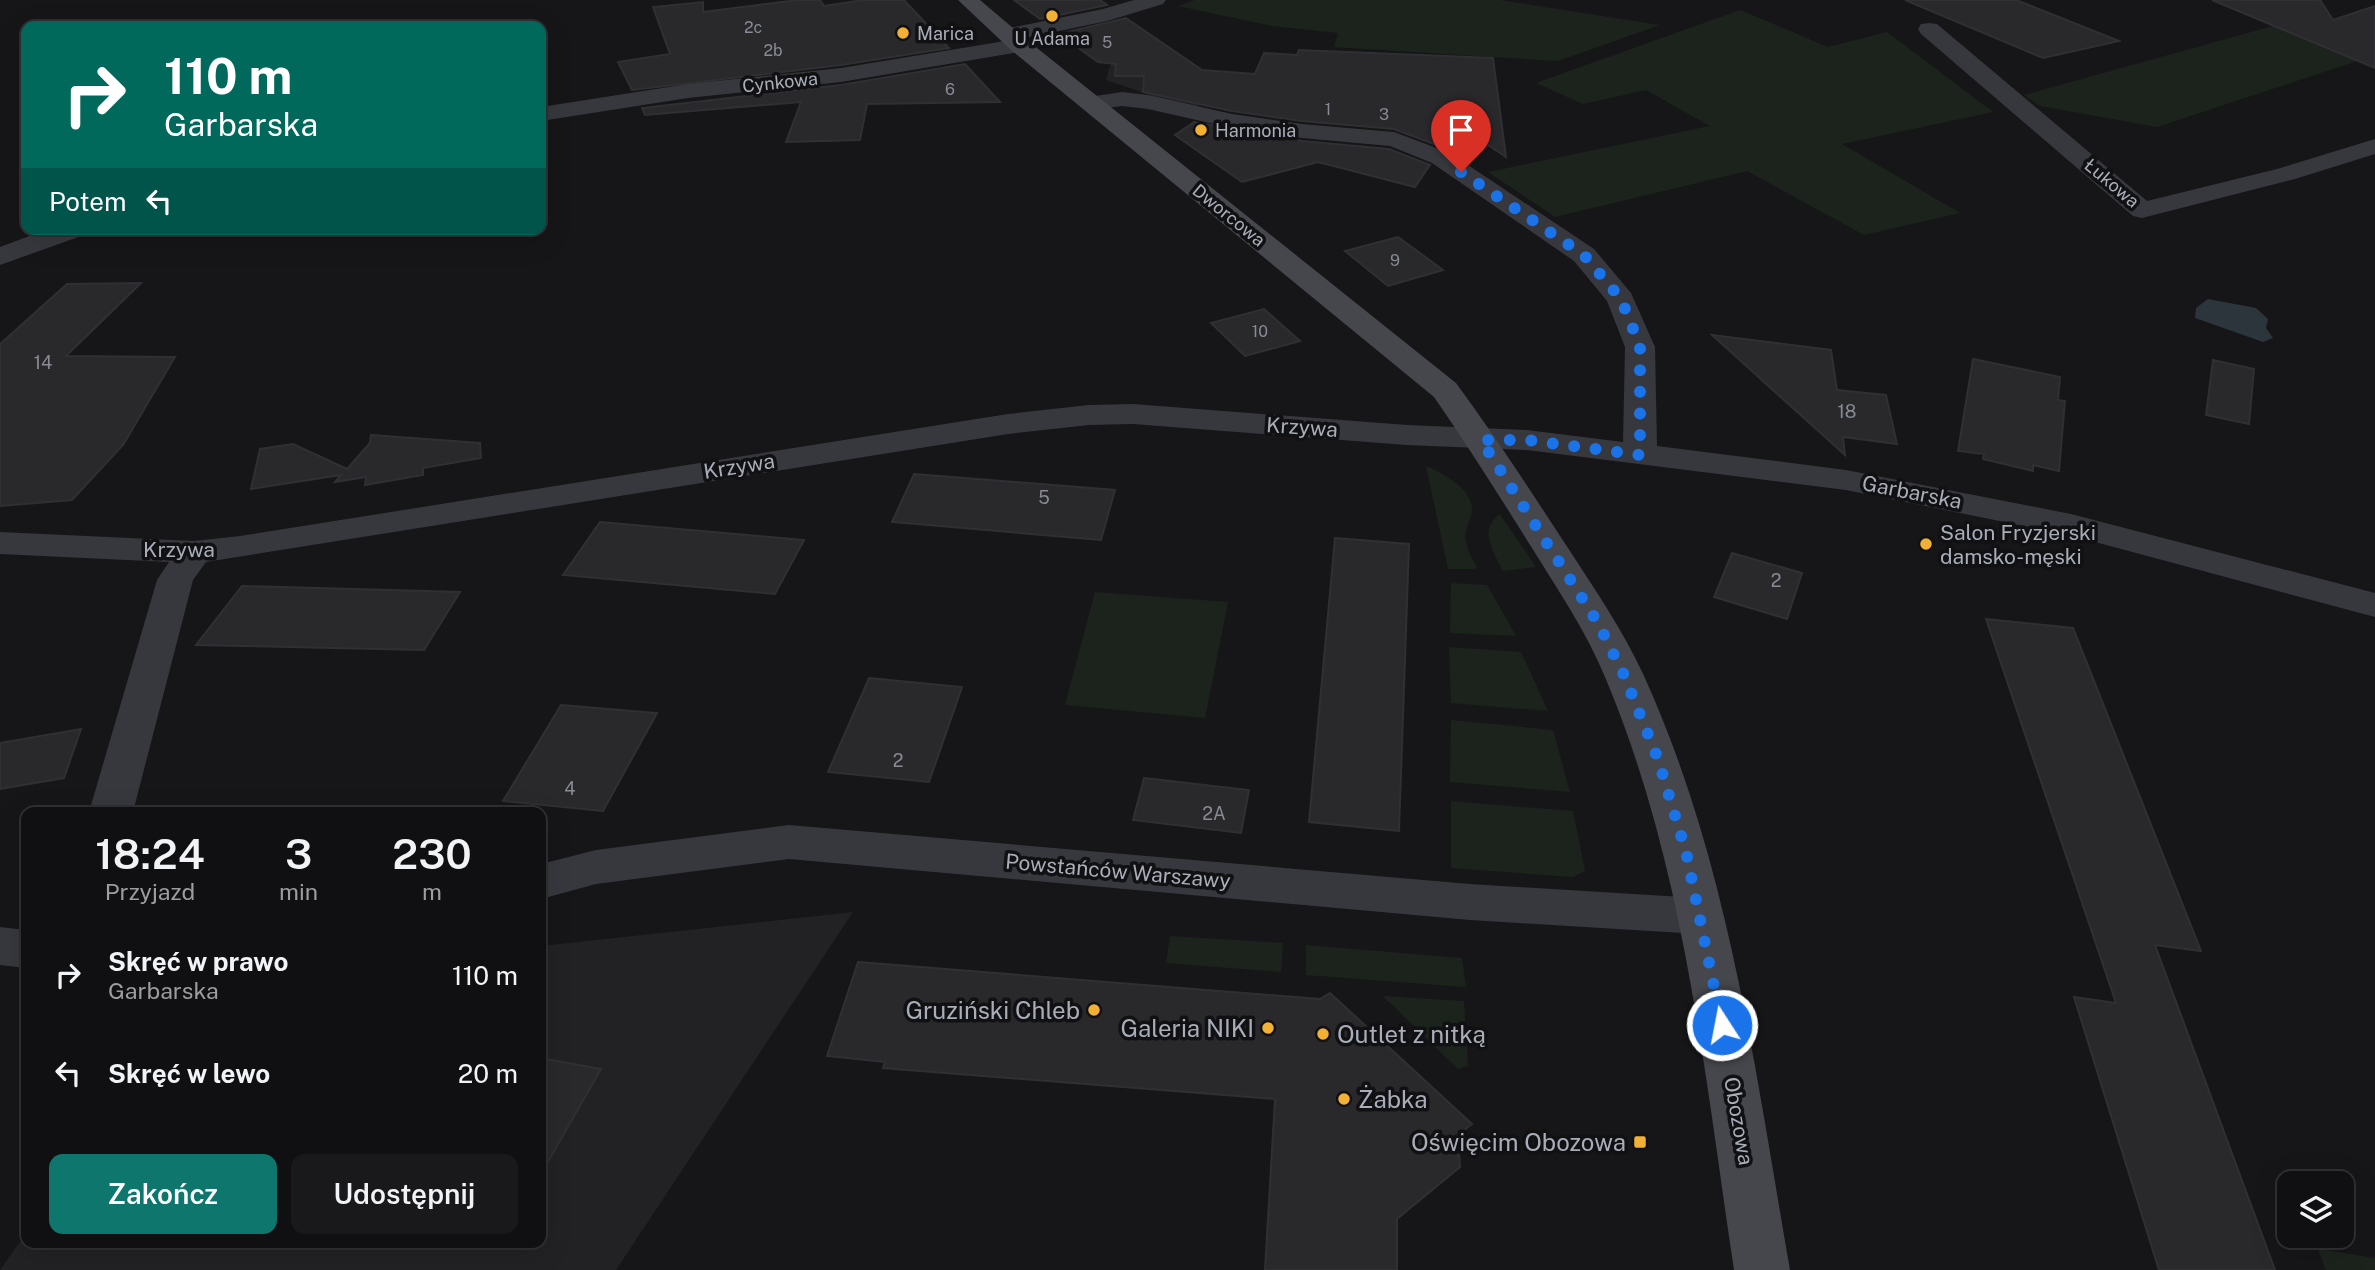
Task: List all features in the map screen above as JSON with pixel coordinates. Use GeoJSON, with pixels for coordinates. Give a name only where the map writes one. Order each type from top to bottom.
{"type":"FeatureCollection","features":[{"type":"Feature","properties":{"kind":"street","name":"Dworcowa"},"geometry":{"type":"LineString","coordinates":[[968,0],[1090,103],[1445,390],[1481,440]]}},
{"type":"Feature","properties":{"kind":"street","name":"Cynkowa"},"geometry":{"type":"LineString","coordinates":[[546,113],[688,91],[841,75],[1014,40],[1156,0]]}},
{"type":"Feature","properties":{"kind":"street","name":"Łukowa"},"geometry":{"type":"LineString","coordinates":[[1929,29],[2142,210],[2286,174],[2375,146]]}},
{"type":"Feature","properties":{"kind":"street"},"geometry":{"type":"LineString","coordinates":[[1090,103],[1135,101],[1232,121],[1302,131],[1394,139],[1441,158],[1584,255],[1621,299],[1640,346],[1640,455]]}},
{"type":"Feature","properties":{"kind":"street"},"geometry":{"type":"LineString","coordinates":[[0,257],[58,235]]}},
{"type":"Feature","properties":{"kind":"street","name":"Krzywa"},"geometry":{"type":"LineString","coordinates":[[0,543],[194,552],[240,547],[1008,424],[1089,415],[1133,414],[1481,440]]}},
{"type":"Feature","properties":{"kind":"street","name":"Garbarska"},"geometry":{"type":"LineString","coordinates":[[1481,440],[1527,440],[1846,480],[2071,525],[2375,605]]}},
{"type":"Feature","properties":{"kind":"street","name":"Obozowa"},"geometry":{"type":"LineString","coordinates":[[1481,440],[1598,623],[1624,675],[1658,759],[1686,852],[1720,1013],[1762,1270]]}},
{"type":"Feature","properties":{"kind":"street"},"geometry":{"type":"LineString","coordinates":[[112,807],[175,580],[194,552]]}},
{"type":"Feature","properties":{"kind":"street","name":"Powstańców Warszawy"},"geometry":{"type":"LineString","coordinates":[[546,881],[596,867],[789,842],[1470,902],[1699,916]]}},
{"type":"Feature","properties":{"kind":"street"},"geometry":{"type":"LineString","coordinates":[[0,946],[21,948]]}},
{"type":"Feature","properties":{"kind":"shaded area"},"geometry":{"type":"Polygon","coordinates":[[[1195,0],[1500,0],[1660,25],[1558,61],[1334,47],[1338,33],[1272,26],[1178,6],[1195,0]]]}},
{"type":"Feature","properties":{"kind":"shaded area"},"geometry":{"type":"Polygon","coordinates":[[[1740,10],[1828,47],[1887,32],[1993,112],[1842,144],[1960,213],[1864,235],[1747,171],[1555,217],[1488,172],[1710,126],[1646,90],[1583,104],[1536,83],[1740,10]]]}},
{"type":"Feature","properties":{"kind":"shaded area"},"geometry":{"type":"Polygon","coordinates":[[[2298,19],[2375,55],[2157,127],[2040,106],[2024,95],[2298,19]]]}},
{"type":"Feature","properties":{"kind":"shaded area"},"geometry":{"type":"Polygon","coordinates":[[[1111,63],[1227,75],[1194,110],[1106,80],[1111,63]]]}},
{"type":"Feature","properties":{"kind":"shaded area"},"geometry":{"type":"Polygon","coordinates":[[[2208,299],[2256,308],[2268,319],[2266,328],[2273,338],[2263,342],[2195,318],[2196,308],[2208,299]]]}},
{"type":"Feature","properties":{"kind":"shaded area"},"geometry":{"type":"Polygon","coordinates":[[[1426,466],[1455,483],[1471,502],[1472,513],[1465,536],[1468,550],[1477,567],[1475,569],[1448,569],[1426,466]]]}},
{"type":"Feature","properties":{"kind":"shaded area"},"geometry":{"type":"Polygon","coordinates":[[[1500,514],[1536,567],[1503,571],[1492,548],[1489,534],[1493,520],[1500,514]]]}},
{"type":"Feature","properties":{"kind":"shaded area"},"geometry":{"type":"Polygon","coordinates":[[[1451,583],[1487,585],[1516,636],[1450,633],[1451,583]]]}},
{"type":"Feature","properties":{"kind":"shaded area"},"geometry":{"type":"Polygon","coordinates":[[[1095,592],[1228,602],[1205,718],[1065,705],[1095,592]]]}},
{"type":"Feature","properties":{"kind":"shaded area"},"geometry":{"type":"Polygon","coordinates":[[[1449,647],[1521,652],[1548,711],[1451,703],[1449,647]]]}},
{"type":"Feature","properties":{"kind":"shaded area"},"geometry":{"type":"Polygon","coordinates":[[[1451,720],[1553,730],[1570,792],[1450,782],[1451,720]]]}},
{"type":"Feature","properties":{"kind":"shaded area"},"geometry":{"type":"Polygon","coordinates":[[[1451,801],[1573,811],[1585,871],[1573,877],[1451,868],[1451,801]]]}},
{"type":"Feature","properties":{"kind":"shaded area"},"geometry":{"type":"Polygon","coordinates":[[[853,912],[616,1270],[0,1270],[21,1240],[21,1248],[546,1248],[546,945],[853,912]]]}},
{"type":"Feature","properties":{"kind":"shaded area"},"geometry":{"type":"Polygon","coordinates":[[[1170,936],[1283,943],[1281,972],[1166,963],[1170,936]]]}},
{"type":"Feature","properties":{"kind":"shaded area"},"geometry":{"type":"Polygon","coordinates":[[[1306,945],[1462,958],[1466,987],[1306,975],[1306,945]]]}},
{"type":"Feature","properties":{"kind":"shaded area"},"geometry":{"type":"Polygon","coordinates":[[[1383,996],[1464,1001],[1468,1066],[1458,1069],[1383,996]]]}},
{"type":"Feature","properties":{"kind":"shaded area"},"geometry":{"type":"Polygon","coordinates":[[[2318,1249],[2375,1258],[2375,1270],[2326,1270],[2318,1249]]]}},
{"type":"Feature","properties":{"kind":"building"},"geometry":{"type":"Polygon","coordinates":[[[798,0],[820,0],[824,6],[864,0],[904,0],[949,48],[841,65],[632,90],[618,62],[670,54],[653,7],[703,2],[703,12],[798,0]]]}},
{"type":"Feature","properties":{"kind":"building"},"geometry":{"type":"Polygon","coordinates":[[[1014,0],[1100,0],[1107,5],[1040,19],[1014,0]]]}},
{"type":"Feature","properties":{"kind":"building"},"geometry":{"type":"Polygon","coordinates":[[[1905,0],[2016,0],[2119,41],[2043,58],[1905,0]]]}},
{"type":"Feature","properties":{"kind":"building"},"geometry":{"type":"Polygon","coordinates":[[[2212,0],[2320,0],[2333,20],[2375,6],[2375,68],[2212,0]]]}},
{"type":"Feature","properties":{"kind":"building"},"geometry":{"type":"Polygon","coordinates":[[[1126,18],[1202,70],[1255,74],[1264,53],[1297,55],[1299,50],[1493,58],[1506,157],[1458,125],[1442,147],[1394,129],[1302,121],[1232,111],[1143,92],[1144,76],[1115,76],[1116,64],[1098,62],[1059,34],[1126,18]]]}},
{"type":"Feature","properties":{"kind":"building"},"geometry":{"type":"Polygon","coordinates":[[[965,64],[1000,102],[867,104],[860,140],[786,142],[801,102],[645,115],[642,108],[841,85],[965,64]]]}},
{"type":"Feature","properties":{"kind":"building"},"geometry":{"type":"Polygon","coordinates":[[[1194,122],[1302,141],[1389,149],[1430,165],[1415,187],[1318,162],[1242,182],[1175,135],[1194,122]]]}},
{"type":"Feature","properties":{"kind":"building"},"geometry":{"type":"Polygon","coordinates":[[[1398,237],[1443,270],[1388,286],[1345,251],[1398,237]]]}},
{"type":"Feature","properties":{"kind":"building"},"geometry":{"type":"Polygon","coordinates":[[[141,283],[66,356],[175,357],[123,445],[72,500],[0,506],[0,344],[67,284],[141,283]]]}},
{"type":"Feature","properties":{"kind":"building"},"geometry":{"type":"Polygon","coordinates":[[[1264,309],[1300,341],[1245,356],[1211,323],[1264,309]]]}},
{"type":"Feature","properties":{"kind":"building"},"geometry":{"type":"Polygon","coordinates":[[[1712,335],[1831,350],[1837,390],[1886,395],[1897,444],[1843,437],[1845,455],[1712,335]]]}},
{"type":"Feature","properties":{"kind":"building"},"geometry":{"type":"Polygon","coordinates":[[[1973,359],[2060,377],[2058,400],[2065,401],[2059,471],[2033,465],[2033,471],[1983,459],[1984,454],[1958,451],[1973,359]]]}},
{"type":"Feature","properties":{"kind":"building"},"geometry":{"type":"Polygon","coordinates":[[[2213,360],[2254,369],[2249,424],[2206,415],[2213,360]]]}},
{"type":"Feature","properties":{"kind":"building"},"geometry":{"type":"Polygon","coordinates":[[[371,435],[480,443],[481,458],[423,468],[423,475],[365,485],[366,477],[335,482],[341,475],[251,489],[260,449],[293,444],[347,469],[370,443],[371,435]]]}},
{"type":"Feature","properties":{"kind":"building"},"geometry":{"type":"Polygon","coordinates":[[[914,474],[1115,490],[1101,540],[892,522],[914,474]]]}},
{"type":"Feature","properties":{"kind":"building"},"geometry":{"type":"Polygon","coordinates":[[[600,522],[804,540],[775,594],[563,575],[600,522]]]}},
{"type":"Feature","properties":{"kind":"building"},"geometry":{"type":"Polygon","coordinates":[[[1335,538],[1409,544],[1399,831],[1309,822],[1335,538]]]}},
{"type":"Feature","properties":{"kind":"building"},"geometry":{"type":"Polygon","coordinates":[[[1732,553],[1802,573],[1787,619],[1714,597],[1732,553]]]}},
{"type":"Feature","properties":{"kind":"building"},"geometry":{"type":"Polygon","coordinates":[[[242,586],[460,592],[424,650],[196,645],[242,586]]]}},
{"type":"Feature","properties":{"kind":"building"},"geometry":{"type":"Polygon","coordinates":[[[1986,619],[2073,628],[2201,951],[2155,945],[2275,1270],[2159,1270],[2074,997],[2116,1003],[1986,619]]]}},
{"type":"Feature","properties":{"kind":"building"},"geometry":{"type":"Polygon","coordinates":[[[869,678],[962,687],[929,782],[828,772],[869,678]]]}},
{"type":"Feature","properties":{"kind":"building"},"geometry":{"type":"Polygon","coordinates":[[[561,705],[657,713],[603,811],[503,801],[561,705]]]}},
{"type":"Feature","properties":{"kind":"building"},"geometry":{"type":"Polygon","coordinates":[[[81,729],[64,778],[0,789],[0,743],[81,729]]]}},
{"type":"Feature","properties":{"kind":"building"},"geometry":{"type":"Polygon","coordinates":[[[1144,778],[1249,790],[1241,833],[1133,820],[1144,778]]]}},
{"type":"Feature","properties":{"kind":"building"},"geometry":{"type":"Polygon","coordinates":[[[858,962],[1320,999],[1330,993],[1472,1124],[1458,1135],[1460,1167],[1397,1219],[1397,1270],[1265,1270],[1275,1099],[883,1068],[885,1062],[827,1056],[858,962]]]}},
{"type":"Feature","properties":{"kind":"building"},"geometry":{"type":"Polygon","coordinates":[[[546,1059],[601,1069],[546,1165],[546,1059]]]}},
{"type":"Feature","properties":{"kind":"place","name":"U Adama"},"geometry":{"type":"Point","coordinates":[1052,16]}},
{"type":"Feature","properties":{"kind":"place","name":"Marica"},"geometry":{"type":"Point","coordinates":[903,33]}},
{"type":"Feature","properties":{"kind":"place","name":"Harmonia"},"geometry":{"type":"Point","coordinates":[1201,130]}},
{"type":"Feature","properties":{"kind":"place","name":"Salon Fryzjerski damsko-męski"},"geometry":{"type":"Point","coordinates":[1926,544]}},
{"type":"Feature","properties":{"kind":"place","name":"Gruziński Chleb"},"geometry":{"type":"Point","coordinates":[1094,1010]}},
{"type":"Feature","properties":{"kind":"place","name":"Galeria NIKI"},"geometry":{"type":"Point","coordinates":[1268,1028]}},
{"type":"Feature","properties":{"kind":"place","name":"Outlet z nitką"},"geometry":{"type":"Point","coordinates":[1323,1034]}},
{"type":"Feature","properties":{"kind":"place","name":"Żabka"},"geometry":{"type":"Point","coordinates":[1344,1099]}},
{"type":"Feature","properties":{"kind":"place","name":"Oświęcim Obozowa"},"geometry":{"type":"Point","coordinates":[1640,1142]}},
{"type":"Feature","properties":{"kind":"route"},"geometry":{"type":"LineString","coordinates":[[1461,172],[1584,255],[1621,299],[1640,346],[1640,455],[1527,440],[1481,440],[1598,623],[1624,675],[1658,759],[1686,852],[1722,1025]]}}]}
